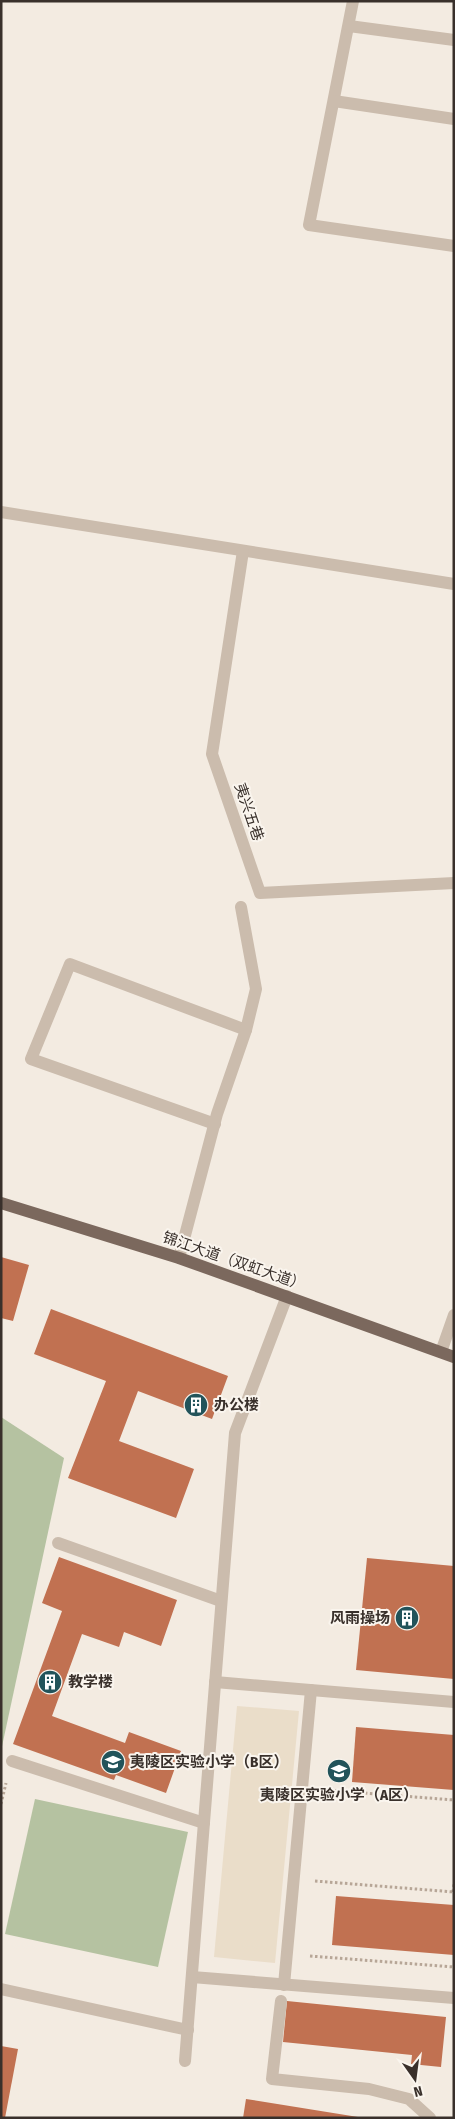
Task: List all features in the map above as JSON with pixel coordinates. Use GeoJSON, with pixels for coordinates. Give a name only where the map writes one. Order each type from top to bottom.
{"type":"FeatureCollection","features":[{"type":"Feature","properties":{"kind":"main road","name":"锦江大道（双虹大道）"},"geometry":{"type":"LineString","coordinates":[[1,1203],[179,1258],[454,1357]]}},
{"type":"Feature","properties":{"kind":"street"},"geometry":{"type":"LineString","coordinates":[[354,1],[309,225],[454,246]]}},
{"type":"Feature","properties":{"kind":"street"},"geometry":{"type":"LineString","coordinates":[[349,26],[454,40]]}},
{"type":"Feature","properties":{"kind":"street"},"geometry":{"type":"LineString","coordinates":[[334,101],[454,119]]}},
{"type":"Feature","properties":{"kind":"street"},"geometry":{"type":"LineString","coordinates":[[1,512],[454,584]]}},
{"type":"Feature","properties":{"kind":"street","name":"夷兴五巷"},"geometry":{"type":"LineString","coordinates":[[243,550],[212,754],[260,892],[454,884]]}},
{"type":"Feature","properties":{"kind":"street"},"geometry":{"type":"LineString","coordinates":[[179,1258],[215,1124],[246,1030],[256,989],[241,907]]}},
{"type":"Feature","properties":{"kind":"street"},"geometry":{"type":"LineString","coordinates":[[215,1124],[31,1059],[70,964],[246,1030]]}},
{"type":"Feature","properties":{"kind":"street"},"geometry":{"type":"LineString","coordinates":[[185,2061],[235,1433],[287,1296]]}},
{"type":"Feature","properties":{"kind":"street"},"geometry":{"type":"LineString","coordinates":[[441,1352],[454,1315]]}},
{"type":"Feature","properties":{"kind":"street"},"geometry":{"type":"LineString","coordinates":[[58,1543],[221,1601]]}},
{"type":"Feature","properties":{"kind":"street"},"geometry":{"type":"LineString","coordinates":[[215,1682],[454,1702]]}},
{"type":"Feature","properties":{"kind":"street"},"geometry":{"type":"LineString","coordinates":[[284,1985],[311,1690]]}},
{"type":"Feature","properties":{"kind":"street"},"geometry":{"type":"LineString","coordinates":[[12,1761],[204,1822]]}},
{"type":"Feature","properties":{"kind":"street"},"geometry":{"type":"LineString","coordinates":[[192,1977],[454,1998]]}},
{"type":"Feature","properties":{"kind":"street"},"geometry":{"type":"LineString","coordinates":[[1,1990],[188,2030]]}},
{"type":"Feature","properties":{"kind":"street"},"geometry":{"type":"LineString","coordinates":[[281,2001],[272,2079],[377,2091],[410,2099],[430,2118]]}},
{"type":"Feature","properties":{"kind":"path"},"geometry":{"type":"LineString","coordinates":[[302,1788],[454,1800]]}},
{"type":"Feature","properties":{"kind":"path"},"geometry":{"type":"LineString","coordinates":[[293,1879],[453,1892],[454,1884]]}},
{"type":"Feature","properties":{"kind":"path"},"geometry":{"type":"LineString","coordinates":[[286,1955],[454,1967]]}},
{"type":"Feature","properties":{"kind":"green space"},"geometry":{"type":"Polygon","coordinates":[[[1,1417],[64,1458],[1,1751],[1,1417]]]}},
{"type":"Feature","properties":{"kind":"green space"},"geometry":{"type":"Polygon","coordinates":[[[35,1799],[188,1832],[158,1967],[5,1934],[35,1799]]]}},
{"type":"Feature","properties":{"kind":"shaded area"},"geometry":{"type":"Polygon","coordinates":[[[237,1706],[299,1711],[275,1963],[214,1957],[237,1706]]]}},
{"type":"Feature","properties":{"kind":"building"},"geometry":{"type":"Polygon","coordinates":[[[1,1257],[29,1265],[13,1321],[1,1318],[1,1257]]]}},
{"type":"Feature","properties":{"kind":"building","name":"办公楼"},"geometry":{"type":"Polygon","coordinates":[[[51,1309],[228,1376],[212,1419],[138,1391],[119,1441],[194,1469],[176,1518],[68,1478],[106,1381],[34,1354],[51,1309]]]}},
{"type":"Feature","properties":{"kind":"building","name":"教学楼"},"geometry":{"type":"Polygon","coordinates":[[[59,1557],[177,1600],[161,1646],[124,1632],[119,1647],[82,1634],[52,1716],[125,1743],[129,1732],[181,1751],[166,1793],[116,1775],[114,1780],[13,1744],[62,1611],[42,1603],[59,1557]]]}},
{"type":"Feature","properties":{"kind":"building","name":"风雨操场"},"geometry":{"type":"Polygon","coordinates":[[[367,1558],[454,1566],[454,1679],[356,1670],[367,1558]]]}},
{"type":"Feature","properties":{"kind":"building"},"geometry":{"type":"Polygon","coordinates":[[[356,1727],[454,1735],[454,1790],[352,1782],[356,1727]]]}},
{"type":"Feature","properties":{"kind":"building"},"geometry":{"type":"Polygon","coordinates":[[[336,1896],[454,1905],[454,1955],[332,1945],[336,1896]]]}},
{"type":"Feature","properties":{"kind":"building"},"geometry":{"type":"Polygon","coordinates":[[[287,2001],[446,2017],[441,2067],[411,2064],[412,2055],[283,2042],[287,2001]]]}},
{"type":"Feature","properties":{"kind":"building"},"geometry":{"type":"Polygon","coordinates":[[[1,2046],[18,2049],[5,2118],[1,2118],[1,2046]]]}},
{"type":"Feature","properties":{"kind":"building"},"geometry":{"type":"Polygon","coordinates":[[[246,2099],[358,2117],[358,2118],[243,2118],[246,2099]]]}},
{"type":"Feature","properties":{"kind":"place","name":"办公楼"},"geometry":{"type":"Point","coordinates":[196,1405]}},
{"type":"Feature","properties":{"kind":"place","name":"风雨操场"},"geometry":{"type":"Point","coordinates":[407,1618]}},
{"type":"Feature","properties":{"kind":"place","name":"教学楼"},"geometry":{"type":"Point","coordinates":[50,1682]}},
{"type":"Feature","properties":{"kind":"place","name":"夷陵区实验小学（B区）"},"geometry":{"type":"Point","coordinates":[113,1762]}},
{"type":"Feature","properties":{"kind":"place","name":"夷陵区实验小学（A区）"},"geometry":{"type":"Point","coordinates":[339,1771]}}]}
